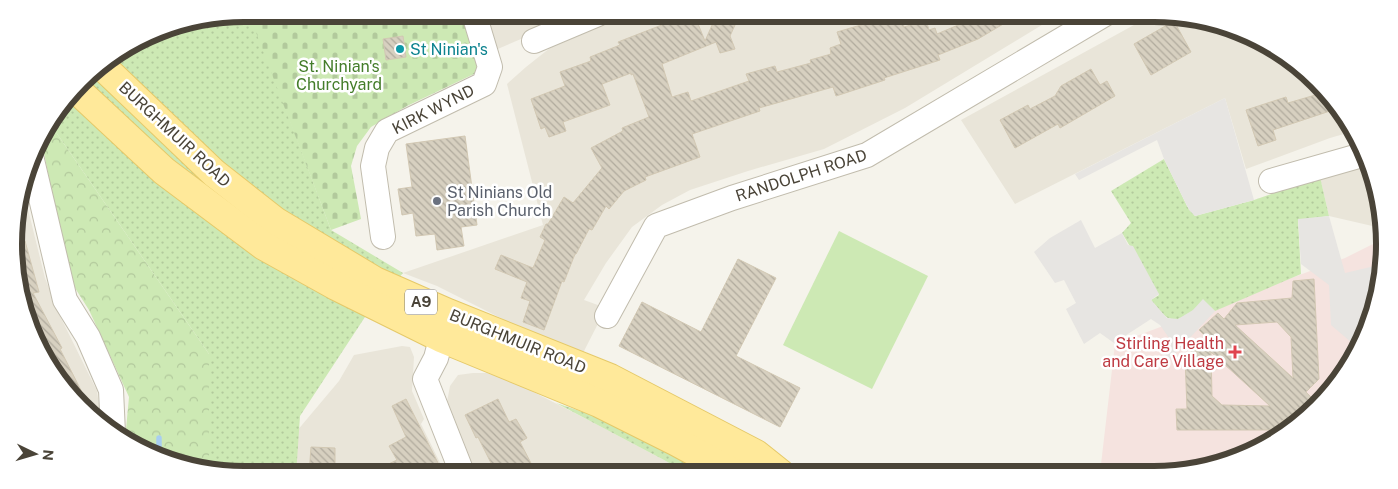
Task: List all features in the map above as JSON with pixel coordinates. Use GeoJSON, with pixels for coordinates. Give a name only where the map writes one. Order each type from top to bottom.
{"type":"FeatureCollection","features":[{"type":"Feature","properties":{"kind":"main road","name":"BURGHMUIR ROAD"},"geometry":{"type":"LineString","coordinates":[[107,70],[214,173],[275,221],[375,281],[445,326],[721,466]]}},
{"type":"Feature","properties":{"kind":"main road","name":"BURGHMUIR ROAD"},"geometry":{"type":"LineString","coordinates":[[82,94],[164,171],[264,246],[336,286],[445,326],[610,378],[756,454],[771,466]]}},
{"type":"Feature","properties":{"kind":"street","name":"KIRK WYND"},"geometry":{"type":"LineString","coordinates":[[383,237],[373,166],[376,148],[387,131],[484,84],[490,67],[476,22]]}},
{"type":"Feature","properties":{"kind":"street"},"geometry":{"type":"LineString","coordinates":[[534,40],[578,22]]}},
{"type":"Feature","properties":{"kind":"street","name":"RANDOLPH ROAD"},"geometry":{"type":"LineString","coordinates":[[607,316],[656,226],[732,198],[867,155],[1091,22]]}},
{"type":"Feature","properties":{"kind":"street"},"geometry":{"type":"LineString","coordinates":[[1271,181],[1357,156]]}},
{"type":"Feature","properties":{"kind":"street"},"geometry":{"type":"LineString","coordinates":[[35,171],[65,300],[88,337],[111,390],[113,423]]}},
{"type":"Feature","properties":{"kind":"street"},"geometry":{"type":"LineString","coordinates":[[445,326],[436,358],[425,379],[459,466]]}},
{"type":"Feature","properties":{"kind":"shaded area"},"geometry":{"type":"Polygon","coordinates":[[[484,22],[561,22],[493,51],[484,22]]]}},
{"type":"Feature","properties":{"kind":"shaded area"},"geometry":{"type":"Polygon","coordinates":[[[610,22],[1047,22],[905,108],[824,149],[690,190],[662,205],[632,227],[606,263],[584,300],[606,308],[583,353],[540,338],[437,286],[403,273],[543,225],[507,84],[550,48],[610,22]]]}},
{"type":"Feature","properties":{"kind":"shaded area"},"geometry":{"type":"Polygon","coordinates":[[[1139,22],[1154,22],[1182,24],[1211,30],[1238,39],[1265,52],[1289,68],[1320,98],[1330,109],[1346,133],[1246,169],[1225,98],[1015,204],[961,120],[1139,22]]]}},
{"type":"Feature","properties":{"kind":"shaded area"},"geometry":{"type":"Polygon","coordinates":[[[1225,98],[1254,200],[1195,216],[1189,210],[1164,159],[1157,140],[1079,180],[1075,174],[1225,98]]]}},
{"type":"Feature","properties":{"kind":"shaded area"},"geometry":{"type":"Polygon","coordinates":[[[1361,164],[1368,187],[1375,227],[1329,216],[1320,177],[1361,164]]]}},
{"type":"Feature","properties":{"kind":"shaded area"},"geometry":{"type":"Polygon","coordinates":[[[27,203],[45,278],[59,314],[97,391],[100,413],[68,380],[45,343],[34,316],[24,273],[22,244],[27,203]]]}},
{"type":"Feature","properties":{"kind":"shaded area"},"geometry":{"type":"Polygon","coordinates":[[[1329,216],[1345,273],[1374,266],[1368,302],[1353,344],[1331,325],[1329,285],[1301,264],[1298,219],[1329,216]]]}},
{"type":"Feature","properties":{"kind":"shaded area"},"geometry":{"type":"Polygon","coordinates":[[[1081,220],[1095,248],[1122,233],[1128,245],[1133,246],[1159,294],[1151,300],[1167,318],[1178,319],[1193,310],[1203,299],[1215,311],[1168,361],[1162,354],[1168,345],[1169,338],[1160,325],[1151,319],[1114,343],[1100,333],[1084,344],[1066,309],[1076,303],[1064,280],[1055,283],[1034,252],[1050,238],[1081,220]]]}},
{"type":"Feature","properties":{"kind":"shaded area","name":"Stirling Health and Care Village"},"geometry":{"type":"Polygon","coordinates":[[[1376,243],[1374,273],[1364,316],[1353,343],[1330,380],[1289,421],[1252,444],[1211,459],[1168,466],[1101,466],[1115,344],[1345,258],[1376,243]]]}},
{"type":"Feature","properties":{"kind":"shaded area"},"geometry":{"type":"Polygon","coordinates":[[[402,346],[410,347],[414,357],[412,391],[424,419],[421,424],[442,466],[289,466],[291,438],[339,381],[354,355],[402,346]]]}},
{"type":"Feature","properties":{"kind":"shaded area"},"geometry":{"type":"Polygon","coordinates":[[[487,373],[514,382],[674,466],[469,466],[446,407],[450,386],[458,375],[487,373]]]}},
{"type":"Feature","properties":{"kind":"green space","name":"St. Ninian's Churchyard"},"geometry":{"type":"Polygon","coordinates":[[[252,22],[465,22],[477,66],[476,73],[407,106],[371,127],[357,146],[351,166],[361,219],[331,230],[252,22]]]}},
{"type":"Feature","properties":{"kind":"green space"},"geometry":{"type":"Polygon","coordinates":[[[253,22],[331,230],[403,273],[365,317],[300,416],[297,466],[230,466],[209,464],[209,354],[54,130],[68,109],[98,78],[133,52],[160,39],[187,30],[216,24],[253,22]]]}},
{"type":"Feature","properties":{"kind":"green space"},"geometry":{"type":"Polygon","coordinates":[[[54,130],[209,354],[209,464],[173,455],[146,444],[126,432],[129,397],[89,310],[68,277],[43,150],[54,130]]]}},
{"type":"Feature","properties":{"kind":"green space"},"geometry":{"type":"Polygon","coordinates":[[[1164,159],[1187,206],[1195,216],[1254,200],[1320,177],[1329,216],[1298,220],[1301,274],[1215,311],[1203,300],[1183,317],[1173,319],[1166,317],[1151,300],[1159,295],[1122,233],[1131,223],[1111,191],[1164,159]]]}},
{"type":"Feature","properties":{"kind":"green space"},"geometry":{"type":"Polygon","coordinates":[[[839,231],[928,276],[872,389],[783,345],[839,231]]]}},
{"type":"Feature","properties":{"kind":"green space"},"geometry":{"type":"Polygon","coordinates":[[[556,403],[601,418],[699,466],[674,466],[556,403]]]}},
{"type":"Feature","properties":{"kind":"building"},"geometry":{"type":"Polygon","coordinates":[[[669,22],[697,22],[705,41],[713,22],[736,22],[730,36],[735,49],[720,53],[716,42],[662,64],[672,97],[688,92],[691,101],[749,81],[746,74],[775,66],[777,72],[811,63],[810,60],[831,54],[830,48],[841,44],[837,32],[871,22],[903,22],[904,27],[927,22],[929,30],[935,28],[937,34],[965,22],[1007,22],[978,39],[938,55],[940,60],[884,78],[885,80],[836,96],[833,87],[759,108],[760,111],[692,134],[700,157],[645,177],[646,180],[624,191],[609,209],[606,206],[592,230],[589,229],[575,254],[564,282],[562,281],[544,330],[523,322],[530,301],[521,298],[527,282],[495,269],[501,255],[533,268],[545,240],[540,237],[546,224],[548,224],[564,197],[573,203],[602,168],[591,148],[623,131],[622,128],[649,117],[631,73],[602,84],[610,105],[563,122],[566,131],[549,137],[545,127],[541,129],[531,99],[565,86],[560,72],[591,61],[590,57],[620,45],[618,42],[669,22]]]}},
{"type":"Feature","properties":{"kind":"building"},"geometry":{"type":"Polygon","coordinates":[[[1170,23],[1175,24],[1191,52],[1151,75],[1134,44],[1170,23]]]}},
{"type":"Feature","properties":{"kind":"building","name":"St Ninian's"},"geometry":{"type":"Polygon","coordinates":[[[403,36],[406,57],[386,60],[383,39],[403,36]]]}},
{"type":"Feature","properties":{"kind":"building"},"geometry":{"type":"Polygon","coordinates":[[[1091,69],[1100,85],[1107,81],[1115,96],[1060,128],[1058,124],[1015,148],[1000,120],[1028,105],[1030,109],[1055,96],[1061,86],[1091,69]]]}},
{"type":"Feature","properties":{"kind":"building"},"geometry":{"type":"Polygon","coordinates":[[[1317,95],[1331,111],[1273,130],[1276,140],[1258,146],[1246,110],[1286,97],[1288,103],[1317,95]]]}},
{"type":"Feature","properties":{"kind":"building","name":"St Ninians Old Parish Church"},"geometry":{"type":"Polygon","coordinates":[[[465,136],[477,225],[461,227],[464,246],[437,250],[435,234],[416,236],[413,213],[402,215],[398,189],[412,187],[406,144],[465,136]]]}},
{"type":"Feature","properties":{"kind":"building"},"geometry":{"type":"Polygon","coordinates":[[[22,241],[25,241],[39,292],[33,293],[62,348],[60,349],[85,398],[68,380],[52,356],[39,329],[30,302],[24,273],[22,241]]]}},
{"type":"Feature","properties":{"kind":"building"},"geometry":{"type":"Polygon","coordinates":[[[738,259],[776,278],[736,356],[800,388],[780,427],[619,346],[642,302],[701,332],[738,259]]]}},
{"type":"Feature","properties":{"kind":"building"},"geometry":{"type":"Polygon","coordinates":[[[1314,279],[1319,379],[1306,392],[1312,398],[1289,421],[1286,423],[1283,420],[1274,430],[1177,430],[1176,409],[1187,409],[1185,357],[1206,337],[1199,330],[1218,313],[1224,319],[1237,303],[1292,298],[1293,281],[1314,279]],[[1277,322],[1235,325],[1293,378],[1291,337],[1277,322]],[[1211,352],[1212,396],[1222,405],[1270,406],[1211,352]]]}},
{"type":"Feature","properties":{"kind":"building"},"geometry":{"type":"Polygon","coordinates":[[[406,399],[440,466],[384,466],[397,460],[389,446],[406,437],[392,406],[406,399]]]}},
{"type":"Feature","properties":{"kind":"building"},"geometry":{"type":"Polygon","coordinates":[[[498,399],[509,422],[516,419],[527,438],[520,442],[532,466],[492,466],[465,415],[498,399]]]}},
{"type":"Feature","properties":{"kind":"building"},"geometry":{"type":"Polygon","coordinates":[[[311,447],[335,448],[335,466],[310,466],[311,447]]]}},
{"type":"Feature","properties":{"kind":"waterway"},"geometry":{"type":"LineString","coordinates":[[159,438],[159,450]]}},
{"type":"Feature","properties":{"kind":"place","name":"St Ninian's"},"geometry":{"type":"Point","coordinates":[400,49]}},
{"type":"Feature","properties":{"kind":"place","name":"St Ninians Old Parish Church"},"geometry":{"type":"Point","coordinates":[437,201]}},
{"type":"Feature","properties":{"kind":"place","name":"Stirling Health and Care Village"},"geometry":{"type":"Point","coordinates":[1235,352]}}]}
